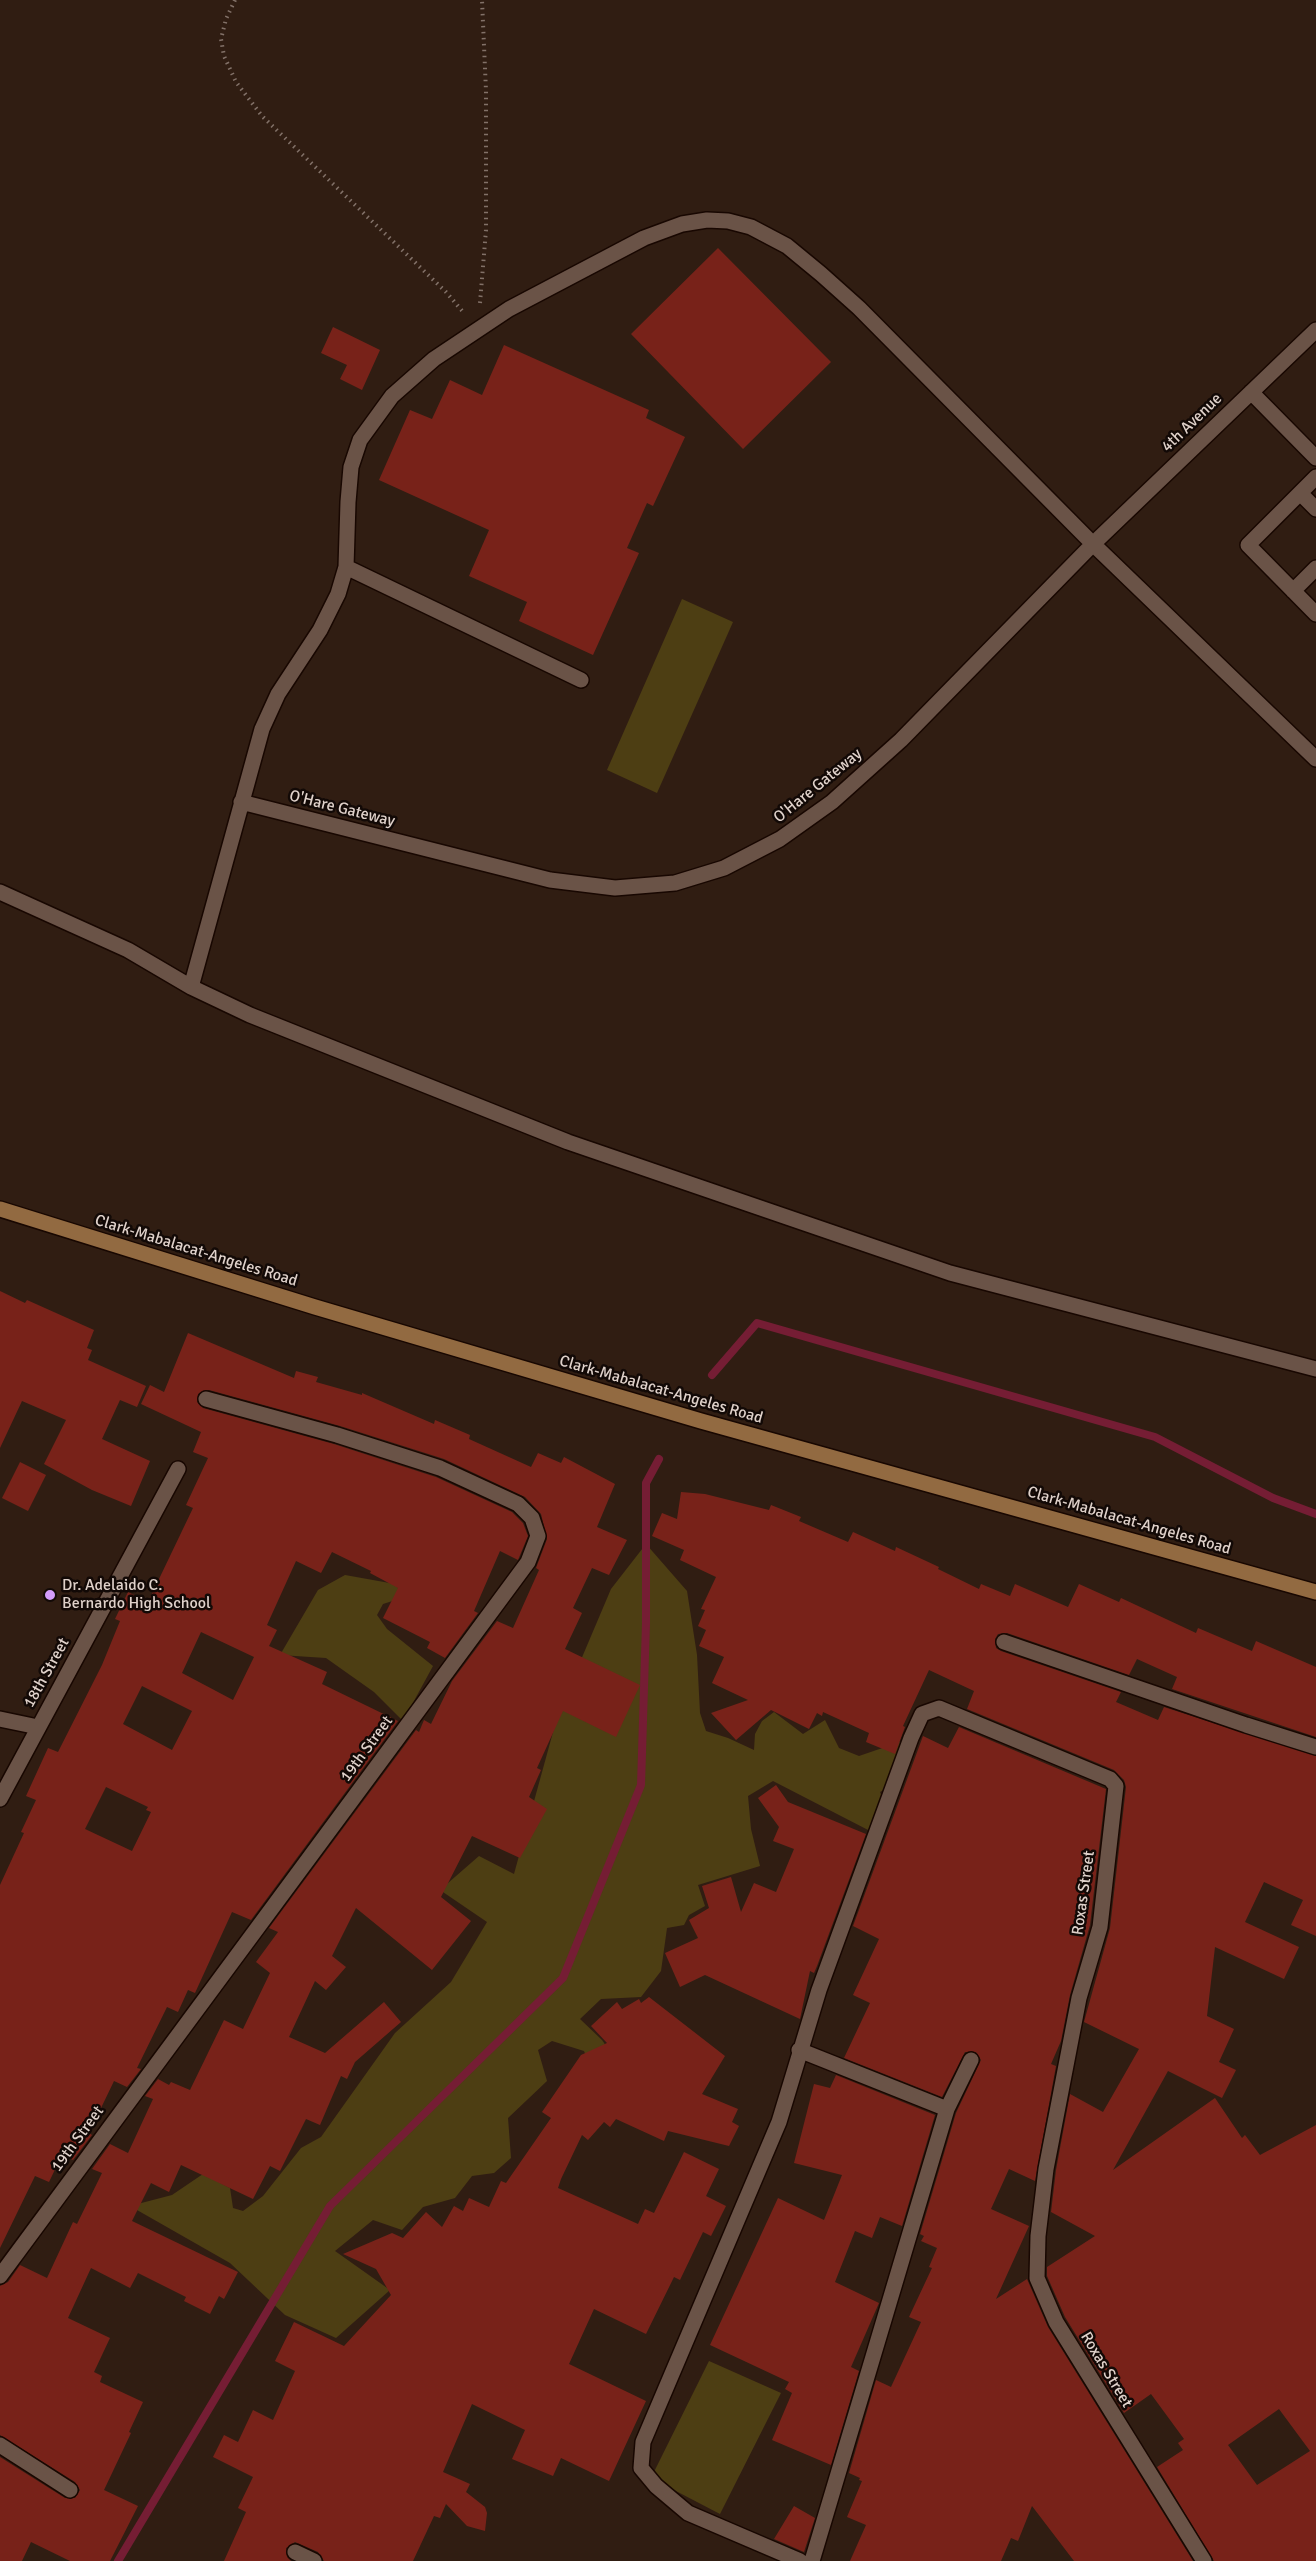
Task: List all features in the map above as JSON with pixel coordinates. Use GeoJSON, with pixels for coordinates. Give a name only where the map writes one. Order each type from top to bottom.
{"type":"FeatureCollection","features":[{"type":"Feature","properties":{"kind":"main road","name":"Clark-Mabalacat-Angeles Road"},"geometry":{"type":"LineString","coordinates":[[0,1209],[315,1307],[700,1421],[1316,1592]]}},
{"type":"Feature","properties":{"kind":"street"},"geometry":{"type":"LineString","coordinates":[[191,987],[262,729],[278,694],[320,630],[338,594],[346,567],[351,467],[360,440],[392,396],[434,359],[509,309],[644,238],[682,224],[707,220],[728,221],[751,227],[787,246],[859,308],[1093,543],[1316,759]]}},
{"type":"Feature","properties":{"kind":"street","name":"4th Avenue"},"geometry":{"type":"LineString","coordinates":[[1093,543],[1316,330]]}},
{"type":"Feature","properties":{"kind":"street"},"geometry":{"type":"LineString","coordinates":[[1251,392],[1316,458]]}},
{"type":"Feature","properties":{"kind":"street"},"geometry":{"type":"LineString","coordinates":[[1316,477],[1248,545],[1316,614]]}},
{"type":"Feature","properties":{"kind":"street"},"geometry":{"type":"LineString","coordinates":[[1300,493],[1316,509]]}},
{"type":"Feature","properties":{"kind":"street","name":"O'Hare Gateway"},"geometry":{"type":"LineString","coordinates":[[241,802],[550,880],[615,888],[675,883],[724,868],[780,839],[832,802],[901,740],[1093,543]]}},
{"type":"Feature","properties":{"kind":"street"},"geometry":{"type":"LineString","coordinates":[[346,567],[580,680]]}},
{"type":"Feature","properties":{"kind":"street"},"geometry":{"type":"LineString","coordinates":[[1293,591],[1316,568]]}},
{"type":"Feature","properties":{"kind":"street"},"geometry":{"type":"LineString","coordinates":[[0,892],[128,950],[191,987],[250,1015],[568,1142],[950,1273],[1316,1369]]}},
{"type":"Feature","properties":{"kind":"street","name":"19th Street"},"geometry":{"type":"LineString","coordinates":[[0,2276],[528,1562],[538,1536],[531,1518],[518,1504],[440,1468],[337,1435],[206,1399]]}},
{"type":"Feature","properties":{"kind":"street","name":"18th Street"},"geometry":{"type":"LineString","coordinates":[[0,1799],[178,1469]]}},
{"type":"Feature","properties":{"kind":"street"},"geometry":{"type":"LineString","coordinates":[[1004,1642],[1203,1711],[1316,1747]]}},
{"type":"Feature","properties":{"kind":"street","name":"Roxas Street"},"geometry":{"type":"LineString","coordinates":[[799,2050],[853,1894],[922,1714],[939,1708],[1110,1779],[1116,1786],[1100,1926],[1079,1998],[1047,2169],[1038,2236],[1037,2278],[1056,2322],[1204,2561]]}},
{"type":"Feature","properties":{"kind":"street"},"geometry":{"type":"LineString","coordinates":[[0,1719],[38,1727]]}},
{"type":"Feature","properties":{"kind":"street"},"geometry":{"type":"LineString","coordinates":[[800,2561],[688,2513],[656,2486],[641,2468],[643,2442],[779,2122],[799,2050],[947,2109]]}},
{"type":"Feature","properties":{"kind":"street"},"geometry":{"type":"LineString","coordinates":[[812,2561],[947,2109],[971,2060]]}},
{"type":"Feature","properties":{"kind":"street"},"geometry":{"type":"LineString","coordinates":[[0,2445],[70,2490]]}},
{"type":"Feature","properties":{"kind":"street"},"geometry":{"type":"LineString","coordinates":[[295,2552],[314,2561]]}},
{"type":"Feature","properties":{"kind":"path"},"geometry":{"type":"LineString","coordinates":[[235,0],[226,19],[221,39],[224,56],[236,82],[262,116],[446,292],[477,331]]}},
{"type":"Feature","properties":{"kind":"path"},"geometry":{"type":"LineString","coordinates":[[477,331],[486,231],[486,92],[482,0]]}},
{"type":"Feature","properties":{"kind":"shaded area"},"geometry":{"type":"Polygon","coordinates":[[[682,599],[733,622],[657,793],[607,770],[682,599]]]}},
{"type":"Feature","properties":{"kind":"shaded area"},"geometry":{"type":"Polygon","coordinates":[[[646,1544],[687,1591],[697,1655],[700,1713],[706,1731],[754,1750],[755,1734],[762,1721],[774,1712],[803,1734],[825,1720],[839,1748],[859,1756],[900,1742],[907,1755],[894,1784],[880,1792],[886,1808],[872,1832],[773,1781],[748,1796],[751,1829],[760,1866],[698,1885],[705,1906],[689,1915],[684,1925],[667,1928],[661,1971],[641,1997],[601,1999],[580,2019],[602,2040],[619,2065],[593,2073],[584,2051],[552,2041],[538,2050],[547,2081],[508,2118],[511,2158],[494,2173],[472,2176],[455,2198],[423,2207],[402,2230],[373,2220],[335,2251],[390,2290],[336,2338],[285,2315],[230,2263],[130,2206],[172,2195],[203,2174],[230,2188],[233,2208],[243,2211],[263,2196],[301,2148],[321,2137],[395,2033],[451,1982],[487,1922],[440,1890],[479,1856],[514,1874],[558,1714],[611,1589],[646,1544]]]}},
{"type":"Feature","properties":{"kind":"shaded area"},"geometry":{"type":"Polygon","coordinates":[[[345,1575],[395,1584],[405,1597],[383,1604],[377,1615],[387,1629],[433,1666],[403,1721],[374,1692],[326,1658],[280,1655],[318,1590],[345,1575]]]}},
{"type":"Feature","properties":{"kind":"shaded area"},"geometry":{"type":"Polygon","coordinates":[[[709,2361],[781,2393],[720,2514],[651,2478],[709,2361]]]}},
{"type":"Feature","properties":{"kind":"building"},"geometry":{"type":"Polygon","coordinates":[[[718,248],[831,362],[743,449],[631,334],[718,248]]]}},
{"type":"Feature","properties":{"kind":"building"},"geometry":{"type":"Polygon","coordinates":[[[333,327],[380,350],[362,390],[340,379],[347,365],[321,353],[333,327]]]}},
{"type":"Feature","properties":{"kind":"building"},"geometry":{"type":"Polygon","coordinates":[[[504,345],[649,410],[646,418],[685,437],[653,506],[647,503],[627,548],[639,553],[593,655],[519,621],[527,602],[469,576],[489,530],[379,480],[410,410],[432,419],[450,380],[482,395],[504,345]]]}},
{"type":"Feature","properties":{"kind":"building"},"geometry":{"type":"Polygon","coordinates":[[[0,1291],[25,1303],[27,1300],[94,1330],[87,1348],[92,1350],[88,1360],[146,1386],[137,1407],[120,1400],[102,1439],[150,1461],[131,1506],[92,1490],[44,1464],[66,1420],[22,1401],[0,1448],[0,1291]]]}},
{"type":"Feature","properties":{"kind":"building"},"geometry":{"type":"Polygon","coordinates":[[[188,1333],[294,1378],[296,1371],[318,1377],[316,1382],[362,1395],[362,1393],[434,1424],[435,1420],[470,1435],[469,1439],[531,1467],[538,1453],[561,1463],[564,1457],[615,1484],[597,1527],[627,1540],[609,1575],[592,1568],[573,1608],[582,1613],[565,1649],[640,1685],[616,1737],[563,1711],[537,1768],[541,1770],[529,1797],[547,1809],[520,1858],[472,1836],[441,1897],[471,1921],[432,1970],[356,1908],[332,1956],[346,1967],[326,1990],[315,1981],[289,2037],[325,2053],[384,2002],[401,2022],[355,2062],[347,2079],[341,2076],[320,2125],[306,2119],[280,2171],[270,2166],[253,2199],[181,2165],[169,2192],[151,2183],[132,2221],[238,2272],[224,2299],[219,2296],[210,2314],[184,2301],[186,2297],[138,2273],[130,2288],[91,2268],[68,2318],[110,2338],[94,2372],[102,2376],[100,2382],[143,2402],[104,2490],[138,2506],[110,2561],[70,2561],[31,2542],[22,2561],[0,2561],[0,2457],[65,2498],[75,2498],[80,2490],[75,2482],[0,2435],[0,2286],[8,2282],[20,2265],[47,2278],[73,2222],[77,2224],[102,2173],[92,2169],[110,2144],[128,2153],[153,2099],[145,2096],[158,2079],[169,2085],[171,2082],[190,2090],[224,2020],[243,2029],[270,1973],[256,1962],[278,1932],[269,1928],[416,1730],[419,1732],[424,1720],[431,1724],[452,1681],[497,1621],[513,1628],[539,1570],[536,1568],[547,1539],[541,1514],[525,1497],[444,1459],[340,1426],[209,1390],[199,1393],[197,1402],[203,1408],[334,1444],[436,1477],[512,1512],[523,1523],[528,1536],[518,1560],[500,1551],[474,1611],[478,1613],[445,1658],[427,1648],[430,1642],[383,1618],[398,1588],[370,1573],[371,1571],[332,1552],[321,1573],[296,1561],[267,1625],[277,1630],[269,1646],[327,1672],[322,1684],[398,1721],[251,1920],[232,1912],[195,1993],[188,1990],[178,2012],[167,2007],[137,2068],[141,2069],[127,2087],[114,2081],[89,2133],[92,2135],[73,2160],[62,2155],[49,2182],[35,2176],[0,2248],[0,1885],[24,1833],[21,1832],[36,1800],[26,1796],[48,1748],[58,1752],[102,1665],[120,1621],[115,1619],[128,1592],[148,1602],[193,1508],[186,1505],[208,1458],[193,1452],[201,1432],[141,1404],[150,1385],[164,1392],[188,1333]],[[201,1632],[182,1673],[233,1700],[254,1657],[201,1632]],[[142,1686],[123,1724],[172,1750],[192,1711],[142,1686]],[[106,1787],[85,1829],[132,1851],[151,1812],[146,1810],[148,1807],[106,1787]]]}},
{"type":"Feature","properties":{"kind":"building"},"geometry":{"type":"Polygon","coordinates":[[[20,1462],[46,1475],[28,1511],[2,1498],[20,1462]]]}},
{"type":"Feature","properties":{"kind":"building"},"geometry":{"type":"Polygon","coordinates":[[[681,1492],[705,1494],[769,1510],[771,1505],[801,1517],[799,1521],[848,1542],[853,1532],[895,1551],[896,1547],[979,1589],[981,1584],[1010,1596],[1015,1584],[1068,1607],[1079,1584],[1119,1602],[1121,1598],[1196,1633],[1198,1628],[1252,1651],[1256,1641],[1316,1667],[1316,1737],[1172,1689],[1177,1677],[1137,1659],[1129,1675],[1007,1633],[998,1634],[995,1639],[996,1648],[1001,1651],[1121,1692],[1116,1702],[1158,1720],[1164,1707],[1316,1756],[1316,1936],[1291,1925],[1303,1900],[1264,1882],[1245,1922],[1299,1947],[1284,1979],[1215,1947],[1207,2016],[1234,2029],[1219,2062],[1236,2070],[1222,2098],[1168,2071],[1113,2170],[1215,2098],[1242,2138],[1245,2135],[1260,2155],[1316,2125],[1316,2561],[1214,2561],[1157,2467],[1183,2450],[1178,2443],[1184,2439],[1151,2394],[1124,2413],[1065,2317],[1047,2276],[1047,2267],[1095,2236],[1051,2212],[1070,2094],[1103,2112],[1139,2049],[1084,2022],[1110,1928],[1126,1787],[1124,1780],[1114,1770],[967,1709],[974,1691],[929,1670],[903,1726],[905,1727],[895,1754],[866,1742],[869,1733],[823,1712],[822,1716],[817,1713],[809,1729],[771,1710],[736,1740],[711,1713],[748,1700],[712,1683],[724,1657],[699,1646],[706,1630],[698,1626],[705,1610],[701,1609],[716,1577],[680,1560],[684,1550],[652,1536],[662,1513],[677,1519],[681,1492]],[[1279,2409],[1228,2445],[1257,2485],[1310,2451],[1279,2409]]]}},
{"type":"Feature","properties":{"kind":"building"},"geometry":{"type":"Polygon","coordinates":[[[959,1727],[1106,1789],[1090,1925],[1070,1995],[1061,2041],[1051,2064],[1056,2066],[1035,2181],[1009,2169],[991,2209],[1029,2226],[996,2299],[1027,2279],[1048,2327],[1193,2561],[1074,2561],[1032,2506],[1018,2541],[1011,2538],[1001,2561],[850,2561],[866,2525],[847,2517],[862,2481],[849,2473],[876,2380],[891,2387],[921,2322],[909,2317],[932,2268],[929,2267],[937,2248],[921,2241],[924,2236],[920,2234],[956,2113],[981,2060],[976,2052],[965,2052],[942,2097],[844,2058],[870,2003],[853,1995],[879,1939],[853,1926],[923,1736],[948,1748],[959,1727]]]}},
{"type":"Feature","properties":{"kind":"building"},"geometry":{"type":"Polygon","coordinates":[[[776,1785],[788,1802],[866,1834],[817,1966],[814,1973],[810,1971],[800,2019],[705,1975],[680,1987],[665,1953],[698,1938],[689,1920],[709,1908],[702,1886],[731,1877],[741,1912],[754,1883],[776,1892],[794,1849],[773,1841],[779,1827],[758,1798],[776,1785]]]}},
{"type":"Feature","properties":{"kind":"building"},"geometry":{"type":"Polygon","coordinates":[[[649,1997],[725,2056],[702,2094],[738,2109],[732,2122],[739,2126],[729,2146],[668,2131],[664,2141],[616,2119],[610,2127],[604,2122],[588,2140],[582,2135],[561,2179],[558,2188],[638,2224],[645,2209],[654,2213],[684,2152],[719,2169],[706,2196],[726,2206],[711,2236],[703,2232],[680,2280],[674,2277],[646,2334],[594,2309],[569,2364],[646,2401],[609,2481],[561,2458],[553,2476],[512,2459],[525,2430],[472,2404],[443,2472],[470,2484],[466,2492],[485,2507],[487,2513],[485,2531],[467,2526],[446,2504],[440,2518],[434,2516],[413,2561],[324,2561],[318,2552],[295,2542],[286,2548],[287,2557],[291,2561],[224,2561],[246,2512],[238,2508],[253,2477],[213,2457],[224,2435],[238,2442],[253,2410],[273,2420],[295,2371],[275,2361],[294,2322],[344,2346],[391,2295],[376,2269],[343,2254],[392,2233],[403,2238],[426,2212],[442,2227],[454,2206],[463,2211],[469,2198],[489,2207],[501,2181],[506,2183],[551,2118],[542,2112],[581,2055],[607,2043],[591,2026],[617,2002],[622,2009],[639,1999],[641,2003],[649,1997]]]}},
{"type":"Feature","properties":{"kind":"building"},"geometry":{"type":"Polygon","coordinates":[[[836,2075],[935,2115],[902,2226],[880,2217],[872,2238],[855,2231],[835,2282],[879,2303],[851,2367],[859,2371],[831,2465],[772,2440],[792,2393],[785,2389],[789,2382],[710,2345],[778,2198],[824,2220],[842,2175],[794,2163],[814,2084],[830,2088],[836,2075]]]}},
{"type":"Feature","properties":{"kind":"building"},"geometry":{"type":"Polygon","coordinates":[[[794,2506],[815,2518],[804,2552],[774,2539],[794,2506]]]}},
{"type":"Feature","properties":{"kind":"waterway"},"geometry":{"type":"LineString","coordinates":[[712,1375],[757,1323],[1155,1437],[1273,1498],[1316,1514]]}},
{"type":"Feature","properties":{"kind":"waterway"},"geometry":{"type":"LineString","coordinates":[[118,2561],[330,2206],[563,1978],[641,1785],[646,1623],[646,1483],[659,1459]]}},
{"type":"Feature","properties":{"kind":"place","name":"Dr. Adelaido C. Bernardo High School"},"geometry":{"type":"Point","coordinates":[50,1595]}}]}
